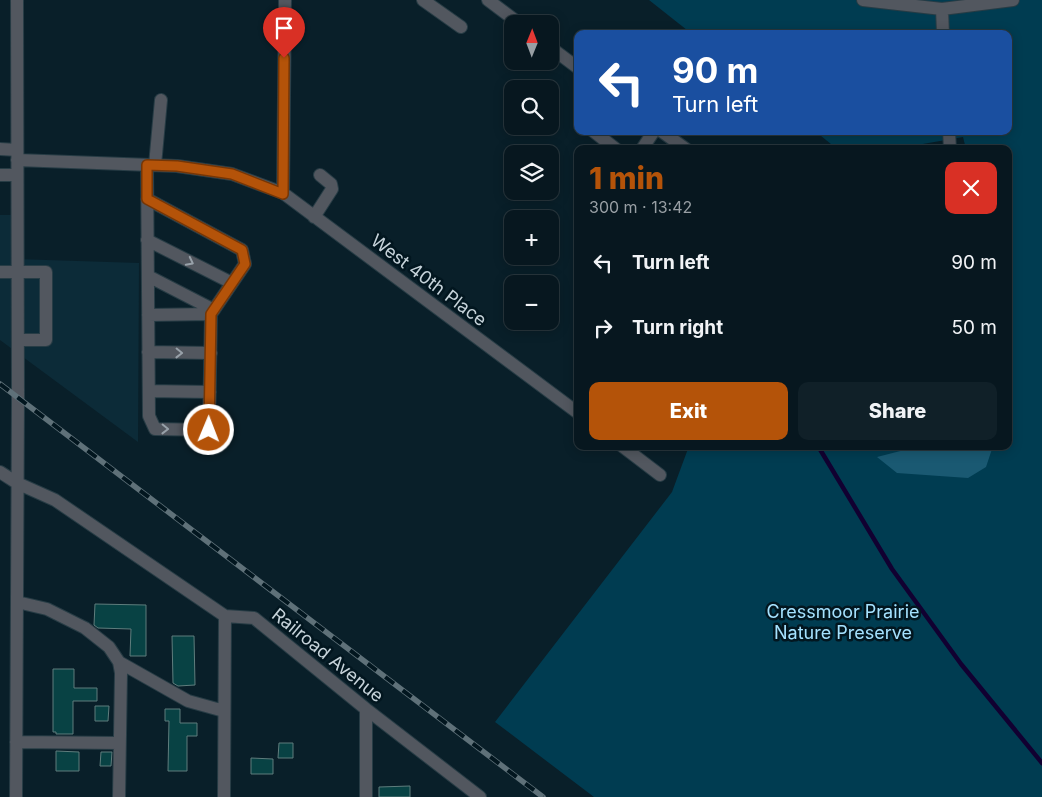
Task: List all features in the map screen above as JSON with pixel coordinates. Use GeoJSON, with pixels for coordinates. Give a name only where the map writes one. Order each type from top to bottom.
{"type":"FeatureCollection","features":[{"type":"Feature","properties":{"kind":"street"},"geometry":{"type":"LineString","coordinates":[[16,797],[17,0]]}},
{"type":"Feature","properties":{"kind":"street"},"geometry":{"type":"LineString","coordinates":[[283,194],[285,0]]}},
{"type":"Feature","properties":{"kind":"street"},"geometry":{"type":"LineString","coordinates":[[422,0],[461,27]]}},
{"type":"Feature","properties":{"kind":"street"},"geometry":{"type":"LineString","coordinates":[[488,0],[508,15]]}},
{"type":"Feature","properties":{"kind":"street"},"geometry":{"type":"LineString","coordinates":[[863,0],[942,9],[1013,0]]}},
{"type":"Feature","properties":{"kind":"street"},"geometry":{"type":"LineString","coordinates":[[942,9],[943,30]]}},
{"type":"Feature","properties":{"kind":"street"},"geometry":{"type":"LineString","coordinates":[[559,54],[574,65]]}},
{"type":"Feature","properties":{"kind":"street"},"geometry":{"type":"LineString","coordinates":[[147,199],[242,250],[245,264],[213,312],[210,353],[209,430],[155,429],[149,416],[147,199],[161,100]]}},
{"type":"Feature","properties":{"kind":"street"},"geometry":{"type":"LineString","coordinates":[[598,135],[611,145]]}},
{"type":"Feature","properties":{"kind":"street"},"geometry":{"type":"LineString","coordinates":[[667,135],[680,145]]}},
{"type":"Feature","properties":{"kind":"street","name":"West 40th Place"},"geometry":{"type":"LineString","coordinates":[[0,150],[17,155],[177,166],[232,174],[283,194],[574,410]]}},
{"type":"Feature","properties":{"kind":"street"},"geometry":{"type":"LineString","coordinates":[[314,216],[332,189],[331,184],[320,174]]}},
{"type":"Feature","properties":{"kind":"street"},"geometry":{"type":"LineString","coordinates":[[0,175],[17,175]]}},
{"type":"Feature","properties":{"kind":"street"},"geometry":{"type":"LineString","coordinates":[[147,240],[232,283]]}},
{"type":"Feature","properties":{"kind":"street"},"geometry":{"type":"LineString","coordinates":[[0,272],[46,272],[46,340],[18,340]]}},
{"type":"Feature","properties":{"kind":"street"},"geometry":{"type":"LineString","coordinates":[[148,276],[213,312]]}},
{"type":"Feature","properties":{"kind":"street"},"geometry":{"type":"LineString","coordinates":[[148,314],[213,312]]}},
{"type":"Feature","properties":{"kind":"street"},"geometry":{"type":"LineString","coordinates":[[148,352],[210,353]]}},
{"type":"Feature","properties":{"kind":"street"},"geometry":{"type":"LineString","coordinates":[[149,391],[210,392]]}},
{"type":"Feature","properties":{"kind":"street"},"geometry":{"type":"LineString","coordinates":[[627,450],[660,475]]}},
{"type":"Feature","properties":{"kind":"street"},"geometry":{"type":"LineString","coordinates":[[0,472],[17,483],[55,500],[225,616],[224,797]]}},
{"type":"Feature","properties":{"kind":"street"},"geometry":{"type":"LineString","coordinates":[[17,602],[47,609],[85,628],[109,647],[119,662],[121,673],[119,797]]}},
{"type":"Feature","properties":{"kind":"street","name":"Railroad Avenue"},"geometry":{"type":"LineString","coordinates":[[225,616],[254,618],[366,709],[480,797]]}},
{"type":"Feature","properties":{"kind":"street"},"geometry":{"type":"LineString","coordinates":[[119,662],[188,700],[224,711]]}},
{"type":"Feature","properties":{"kind":"street"},"geometry":{"type":"LineString","coordinates":[[366,709],[366,797]]}},
{"type":"Feature","properties":{"kind":"street"},"geometry":{"type":"LineString","coordinates":[[16,742],[120,744]]}},
{"type":"Feature","properties":{"kind":"shaded area"},"geometry":{"type":"Polygon","coordinates":[[[0,215],[14,215],[16,259],[139,263],[138,442],[0,340],[0,215]]]}},
{"type":"Feature","properties":{"kind":"shaded area"},"geometry":{"type":"Polygon","coordinates":[[[904,450],[992,450],[986,467],[968,478],[897,473],[877,457],[904,450]]]}},
{"type":"Feature","properties":{"kind":"green space","name":"Cressmoor Prairie Nature Preserve"},"geometry":{"type":"Polygon","coordinates":[[[649,0],[1042,0],[1042,797],[594,797],[495,722],[672,492],[688,450],[1012,450],[1012,145],[965,145],[963,137],[917,145],[832,145],[820,135],[1012,135],[1012,30],[687,30],[649,0]]]}},
{"type":"Feature","properties":{"kind":"building"},"geometry":{"type":"Polygon","coordinates":[[[95,604],[146,605],[146,656],[130,656],[131,629],[98,628],[94,625],[95,604]]]}},
{"type":"Feature","properties":{"kind":"building"},"geometry":{"type":"Polygon","coordinates":[[[172,636],[194,636],[195,685],[178,686],[173,683],[172,636]]]}},
{"type":"Feature","properties":{"kind":"building"},"geometry":{"type":"Polygon","coordinates":[[[53,669],[74,669],[74,688],[97,688],[97,701],[73,701],[73,734],[56,734],[56,732],[53,732],[53,669]]]}},
{"type":"Feature","properties":{"kind":"building"},"geometry":{"type":"Polygon","coordinates":[[[95,706],[109,706],[108,721],[95,721],[95,706]]]}},
{"type":"Feature","properties":{"kind":"building"},"geometry":{"type":"Polygon","coordinates":[[[165,709],[180,709],[180,723],[197,723],[197,736],[187,736],[187,771],[168,771],[169,721],[165,721],[165,709]]]}},
{"type":"Feature","properties":{"kind":"building"},"geometry":{"type":"Polygon","coordinates":[[[279,743],[293,743],[293,758],[278,758],[279,743]]]}},
{"type":"Feature","properties":{"kind":"building"},"geometry":{"type":"Polygon","coordinates":[[[56,751],[79,752],[79,771],[56,771],[56,751]]]}},
{"type":"Feature","properties":{"kind":"building"},"geometry":{"type":"Polygon","coordinates":[[[101,752],[112,752],[111,766],[100,766],[101,752]]]}},
{"type":"Feature","properties":{"kind":"building"},"geometry":{"type":"Polygon","coordinates":[[[251,758],[273,759],[273,774],[251,774],[251,758]]]}},
{"type":"Feature","properties":{"kind":"building"},"geometry":{"type":"Polygon","coordinates":[[[410,786],[410,797],[379,797],[379,787],[410,786]]]}},
{"type":"Feature","properties":{"kind":"waterway"},"geometry":{"type":"LineString","coordinates":[[820,450],[892,569],[961,664],[1042,763]]}},
{"type":"Feature","properties":{"kind":"railway"},"geometry":{"type":"LineString","coordinates":[[0,384],[543,797]]}},
{"type":"Feature","properties":{"kind":"route"},"geometry":{"type":"LineString","coordinates":[[209,430],[211,314],[245,264],[242,250],[147,199],[147,165],[177,166],[232,174],[283,194],[284,58]]}}]}
